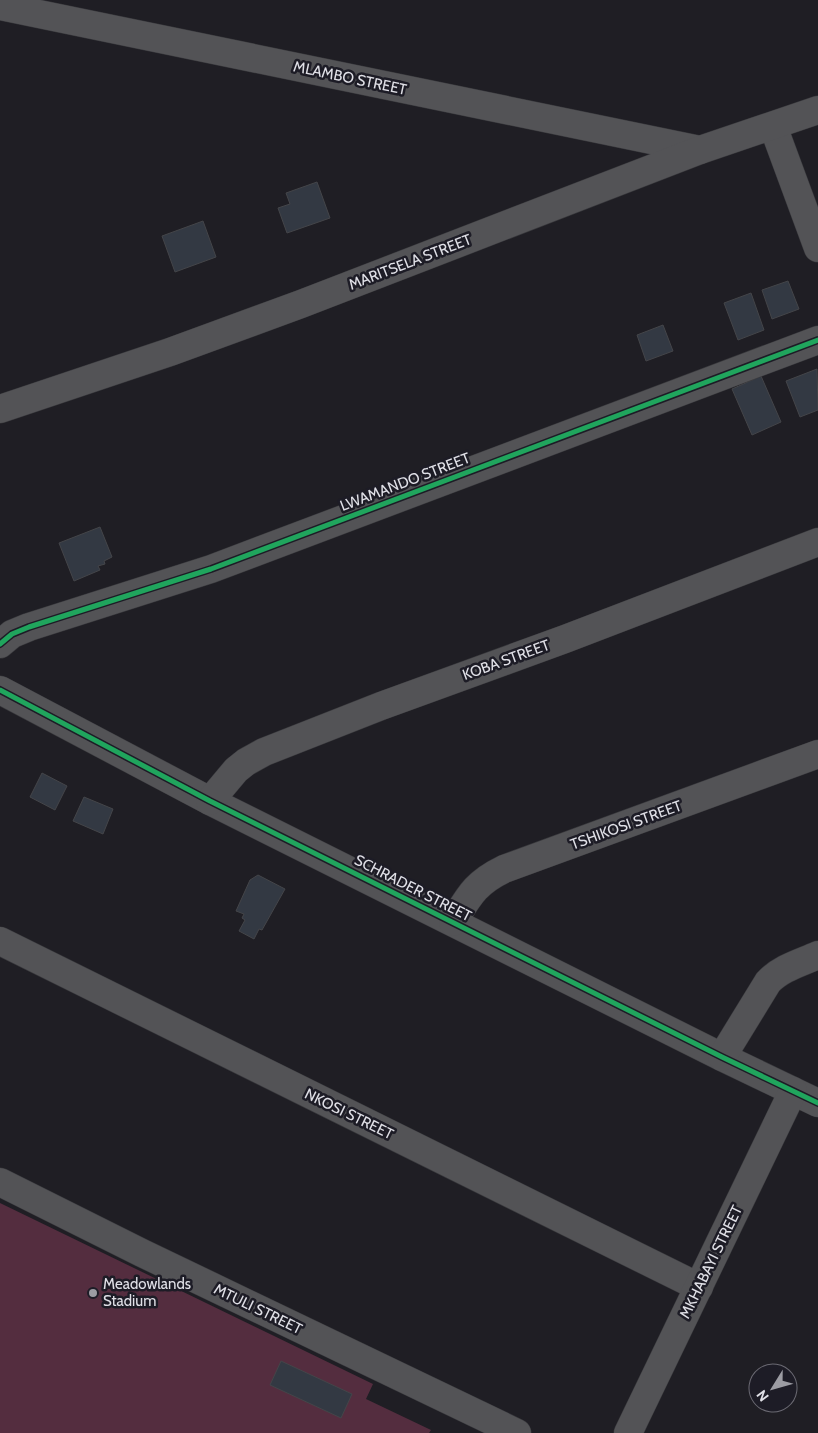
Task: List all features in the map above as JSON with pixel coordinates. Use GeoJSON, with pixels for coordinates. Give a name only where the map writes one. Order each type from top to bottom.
{"type":"FeatureCollection","features":[{"type":"Feature","properties":{"kind":"street","name":"MLAMBO STREET"},"geometry":{"type":"LineString","coordinates":[[0,6],[700,150]]}},
{"type":"Feature","properties":{"kind":"street","name":"MARITSELA STREET"},"geometry":{"type":"LineString","coordinates":[[0,409],[170,352],[301,304],[700,150],[818,110]]}},
{"type":"Feature","properties":{"kind":"street"},"geometry":{"type":"LineString","coordinates":[[773,126],[818,248]]}},
{"type":"Feature","properties":{"kind":"street","name":"LWAMANDO STREET"},"geometry":{"type":"LineString","coordinates":[[0,644],[12,634],[29,627],[211,569],[818,340]]}},
{"type":"Feature","properties":{"kind":"street","name":"KOBA STREET"},"geometry":{"type":"LineString","coordinates":[[210,801],[236,770],[264,752],[381,706],[565,639],[818,542]]}},
{"type":"Feature","properties":{"kind":"street","name":"SCHRADER STREET"},"geometry":{"type":"LineString","coordinates":[[0,690],[210,801],[722,1057],[818,1103]]}},
{"type":"Feature","properties":{"kind":"street","name":"TSHIKOSI STREET"},"geometry":{"type":"LineString","coordinates":[[453,922],[478,884],[504,869],[818,754]]}},
{"type":"Feature","properties":{"kind":"street","name":"NKOSI STREET"},"geometry":{"type":"LineString","coordinates":[[0,941],[698,1287]]}},
{"type":"Feature","properties":{"kind":"street"},"geometry":{"type":"LineString","coordinates":[[722,1057],[768,982],[784,969],[818,955]]}},
{"type":"Feature","properties":{"kind":"street","name":"MKHABAYI STREET"},"geometry":{"type":"LineString","coordinates":[[628,1433],[793,1091]]}},
{"type":"Feature","properties":{"kind":"street","name":"MTULI STREET"},"geometry":{"type":"LineString","coordinates":[[0,1182],[169,1266],[517,1433]]}},
{"type":"Feature","properties":{"kind":"shaded area","name":"Meadowlands Stadium"},"geometry":{"type":"Polygon","coordinates":[[[0,1203],[373,1384],[366,1399],[431,1430],[429,1433],[0,1433],[0,1203]]]}},
{"type":"Feature","properties":{"kind":"building"},"geometry":{"type":"Polygon","coordinates":[[[317,182],[330,218],[287,233],[278,208],[290,204],[286,193],[317,182]]]}},
{"type":"Feature","properties":{"kind":"building"},"geometry":{"type":"Polygon","coordinates":[[[203,221],[216,257],[175,272],[162,236],[203,221]]]}},
{"type":"Feature","properties":{"kind":"building"},"geometry":{"type":"Polygon","coordinates":[[[788,281],[799,309],[772,319],[762,290],[788,281]]]}},
{"type":"Feature","properties":{"kind":"building"},"geometry":{"type":"Polygon","coordinates":[[[751,293],[764,330],[738,340],[724,303],[751,293]]]}},
{"type":"Feature","properties":{"kind":"building"},"geometry":{"type":"Polygon","coordinates":[[[663,325],[673,351],[646,361],[637,335],[663,325]]]}},
{"type":"Feature","properties":{"kind":"building"},"geometry":{"type":"Polygon","coordinates":[[[817,369],[818,410],[800,417],[786,381],[817,369]]]}},
{"type":"Feature","properties":{"kind":"building"},"geometry":{"type":"Polygon","coordinates":[[[761,376],[781,422],[752,435],[732,389],[761,376]]]}},
{"type":"Feature","properties":{"kind":"building"},"geometry":{"type":"Polygon","coordinates":[[[100,527],[112,557],[104,561],[105,564],[98,566],[100,570],[74,581],[59,543],[100,527]]]}},
{"type":"Feature","properties":{"kind":"building"},"geometry":{"type":"Polygon","coordinates":[[[42,773],[67,786],[55,810],[30,797],[42,773]]]}},
{"type":"Feature","properties":{"kind":"building"},"geometry":{"type":"Polygon","coordinates":[[[84,797],[113,809],[103,834],[73,821],[84,797]]]}},
{"type":"Feature","properties":{"kind":"building"},"geometry":{"type":"Polygon","coordinates":[[[258,875],[285,889],[262,930],[259,929],[254,939],[239,931],[245,920],[242,918],[244,914],[236,911],[250,880],[258,875]]]}},
{"type":"Feature","properties":{"kind":"building"},"geometry":{"type":"Polygon","coordinates":[[[281,1361],[352,1394],[341,1418],[270,1385],[281,1361]]]}},
{"type":"Feature","properties":{"kind":"cycle path"},"geometry":{"type":"LineString","coordinates":[[0,644],[12,634],[29,627],[211,569],[818,340]]}},
{"type":"Feature","properties":{"kind":"cycle path"},"geometry":{"type":"LineString","coordinates":[[0,690],[210,801],[722,1057],[818,1103]]}},
{"type":"Feature","properties":{"kind":"place","name":"Meadowlands Stadium"},"geometry":{"type":"Point","coordinates":[93,1293]}}]}
